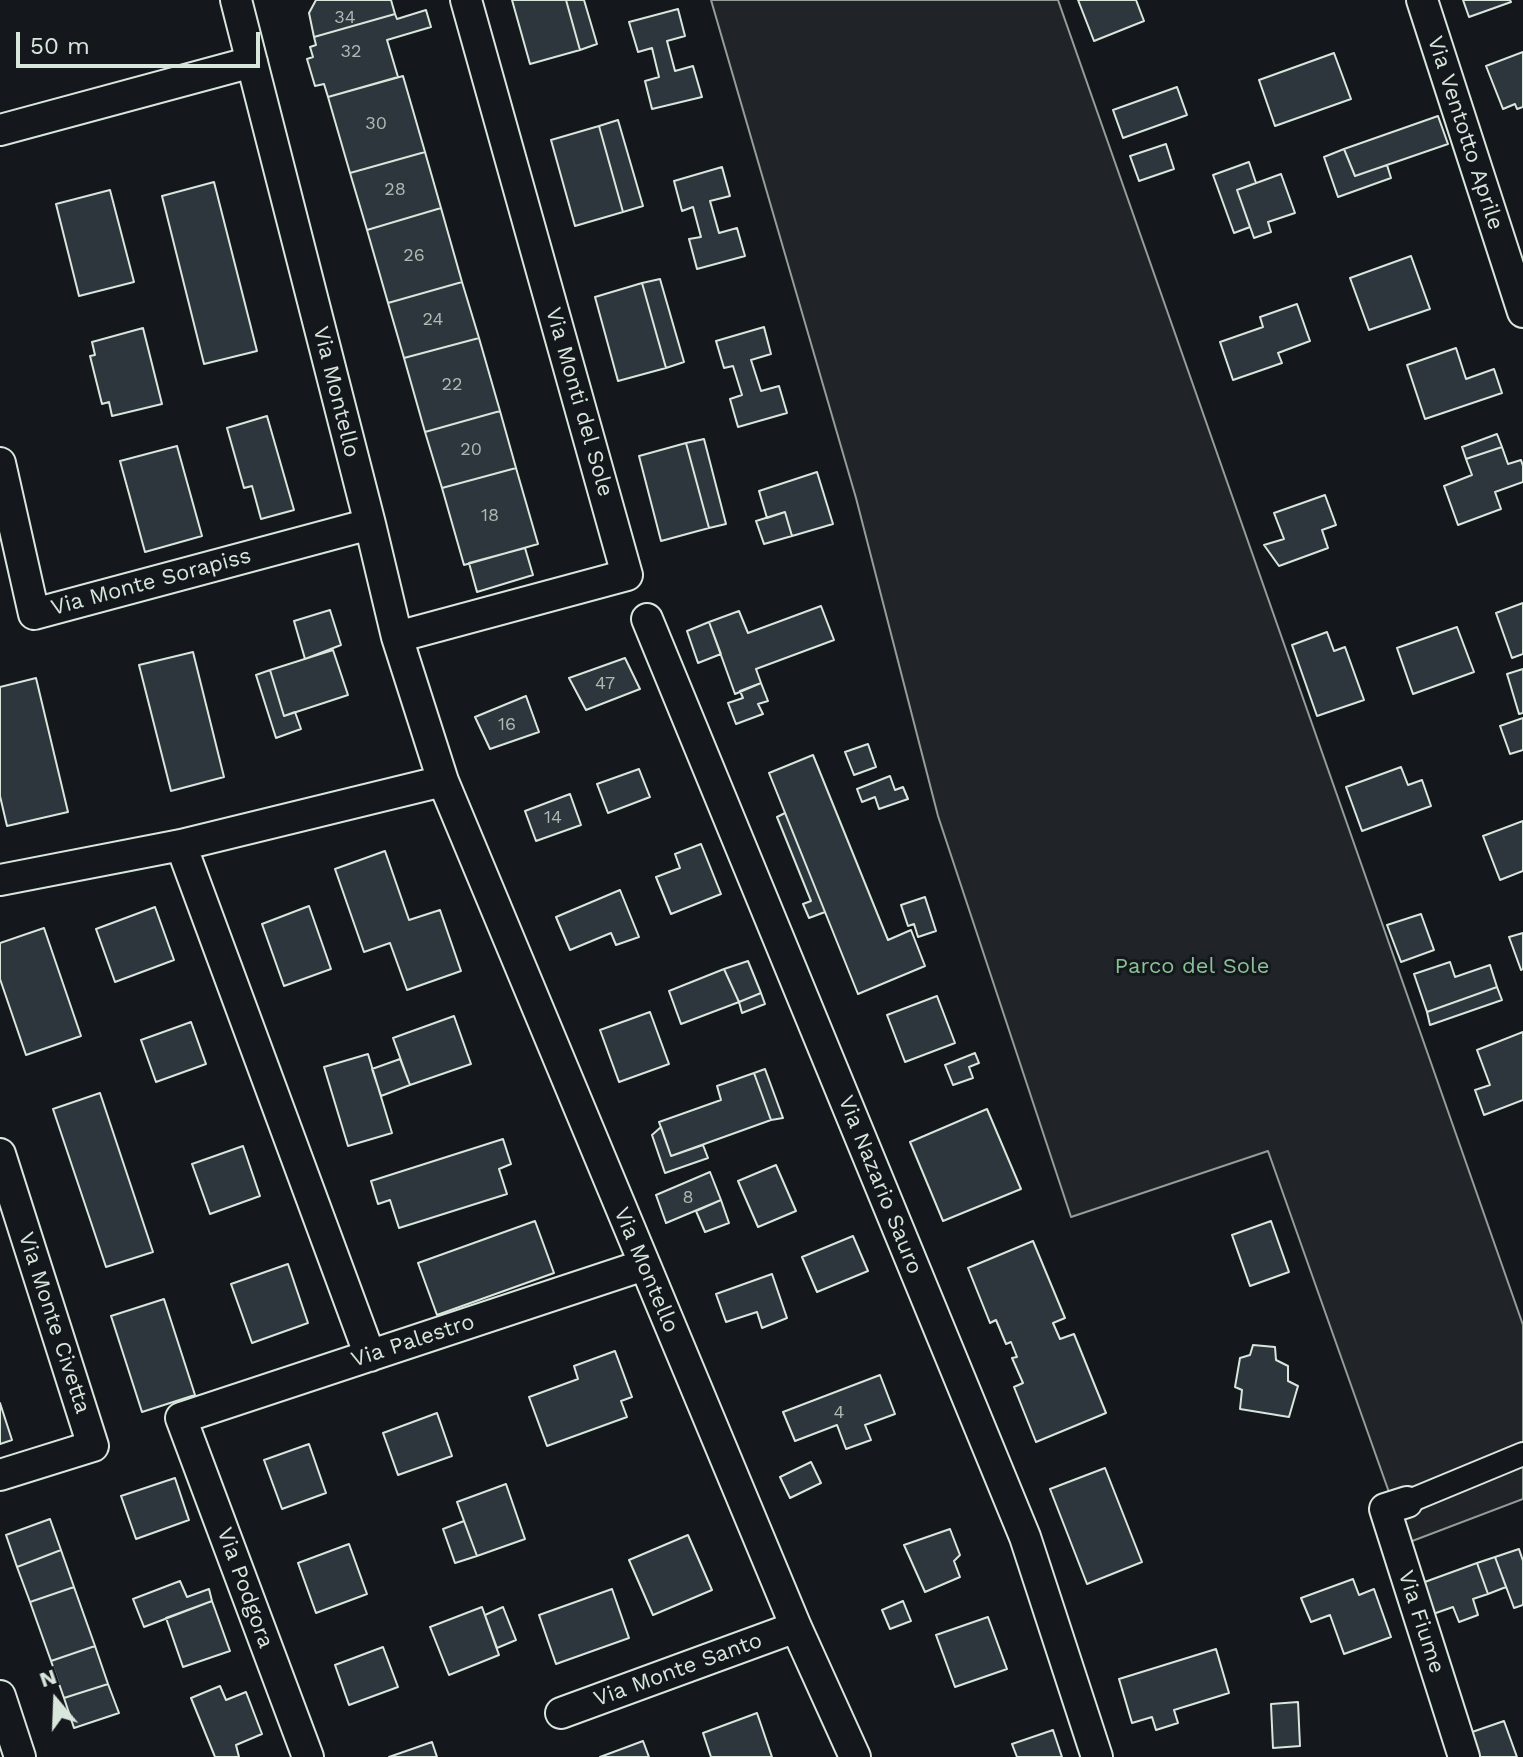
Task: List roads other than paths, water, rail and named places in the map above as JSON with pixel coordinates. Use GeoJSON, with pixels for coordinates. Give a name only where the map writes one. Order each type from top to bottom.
{"type":"FeatureCollection","features":[{"type":"Feature","properties":{"kind":"street","name":"Via Montello"},"geometry":{"type":"LineString","coordinates":[[236,0],[397,637],[443,781],[796,1627],[855,1757]]}},
{"type":"Feature","properties":{"kind":"street","name":"Via Monti del Sole"},"geometry":{"type":"LineString","coordinates":[[397,637],[627,575],[466,0]]}},
{"type":"Feature","properties":{"kind":"street","name":"Via Ventotto Aprile"},"geometry":{"type":"LineString","coordinates":[[1422,0],[1523,312]]}},
{"type":"Feature","properties":{"kind":"street"},"geometry":{"type":"LineString","coordinates":[[0,130],[252,62]]}},
{"type":"Feature","properties":{"kind":"street","name":"Via Monte Sorapiss"},"geometry":{"type":"LineString","coordinates":[[0,463],[34,614],[370,524]]}},
{"type":"Feature","properties":{"kind":"street","name":"Via Nazario Sauro"},"geometry":{"type":"LineString","coordinates":[[647,619],[1025,1537],[1097,1757]]}},
{"type":"Feature","properties":{"kind":"street"},"geometry":{"type":"LineString","coordinates":[[0,880],[181,845],[443,781]]}},
{"type":"Feature","properties":{"kind":"street"},"geometry":{"type":"LineString","coordinates":[[181,845],[370,1356]]}},
{"type":"Feature","properties":{"kind":"street","name":"Via Monte Civetta"},"geometry":{"type":"LineString","coordinates":[[0,1154],[93,1446],[0,1475]]}},
{"type":"Feature","properties":{"kind":"street","name":"Via Palestro"},"geometry":{"type":"LineString","coordinates":[[181,1418],[644,1265]]}},
{"type":"Feature","properties":{"kind":"street","name":"Via Podgora"},"geometry":{"type":"LineString","coordinates":[[181,1418],[308,1757]]}},
{"type":"Feature","properties":{"kind":"street"},"geometry":{"type":"LineString","coordinates":[[1407,1502],[1523,1454]]}},
{"type":"Feature","properties":{"kind":"street","name":"Via Fiume"},"geometry":{"type":"LineString","coordinates":[[1407,1502],[1385,1509],[1464,1757]]}},
{"type":"Feature","properties":{"kind":"street","name":"Via Monte Santo"},"geometry":{"type":"LineString","coordinates":[[561,1713],[796,1627]]}},
{"type":"Feature","properties":{"kind":"street"},"geometry":{"type":"LineString","coordinates":[[0,1696],[20,1757]]}},
{"type":"Feature","properties":{"kind":"park label","name":"Parco del Sole"},"geometry":{"type":"Point","coordinates":[1192,967]}}]}
